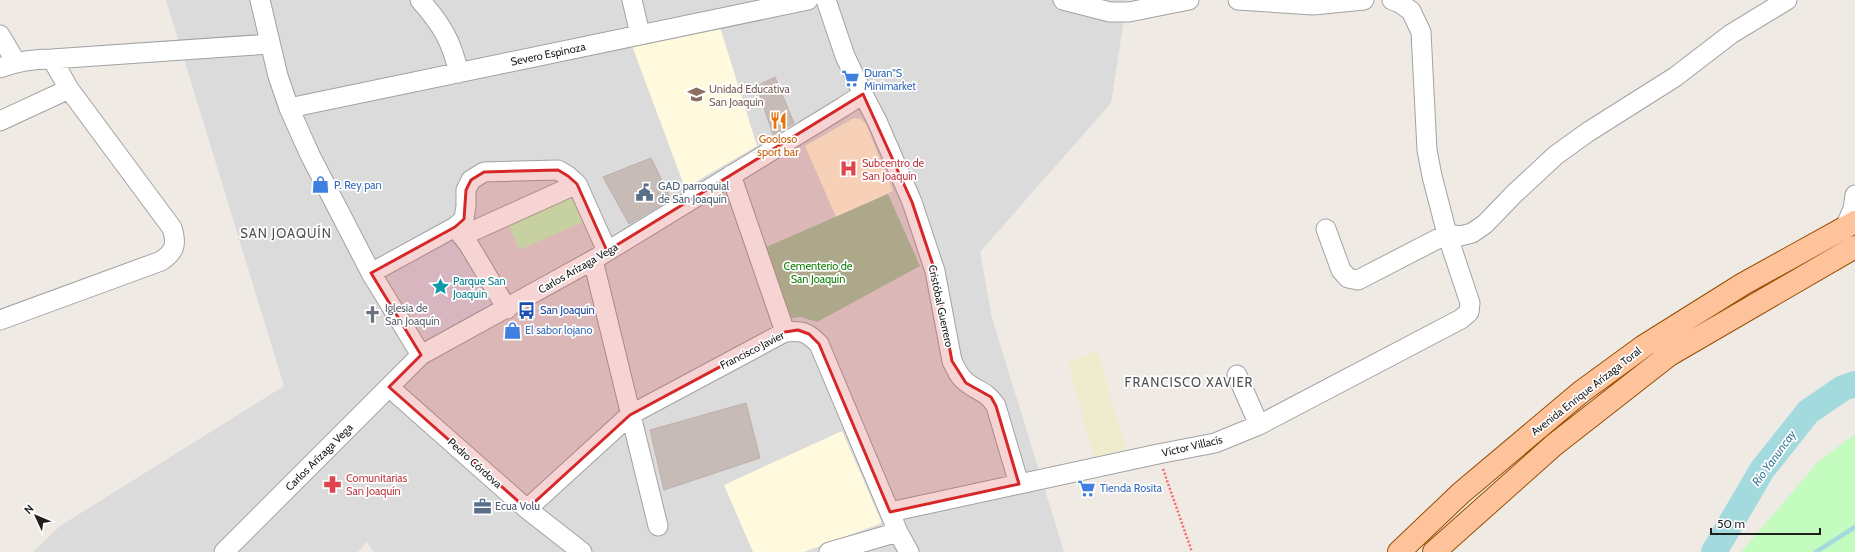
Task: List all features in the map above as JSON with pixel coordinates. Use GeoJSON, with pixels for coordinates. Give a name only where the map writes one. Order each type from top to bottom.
{"type":"FeatureCollection","features":[{"type":"Feature","properties":{"kind":"main road","name":"Avenida Enrique Arízaga Toral"},"geometry":{"type":"LineString","coordinates":[[1409,549],[1461,493],[1569,402],[1644,346],[1743,284],[1850,224]]}},
{"type":"Feature","properties":{"kind":"main road","name":"Avenida Enrique Arízaga Toral"},"geometry":{"type":"LineString","coordinates":[[1434,552],[1554,445],[1669,355],[1855,247]]}},
{"type":"Feature","properties":{"kind":"main road"},"geometry":{"type":"LineString","coordinates":[[1457,552],[1461,536],[1468,521]]}},
{"type":"Feature","properties":{"kind":"street"},"geometry":{"type":"LineString","coordinates":[[260,0],[269,44],[289,108],[310,155],[371,273],[421,355]]}},
{"type":"Feature","properties":{"kind":"street"},"geometry":{"type":"LineString","coordinates":[[420,0],[446,32],[454,52],[459,73]]}},
{"type":"Feature","properties":{"kind":"street"},"geometry":{"type":"LineString","coordinates":[[632,0],[640,34]]}},
{"type":"Feature","properties":{"kind":"street","name":"Severo Espinoza"},"geometry":{"type":"LineString","coordinates":[[289,108],[808,0]]}},
{"type":"Feature","properties":{"kind":"street"},"geometry":{"type":"LineString","coordinates":[[826,0],[845,56],[863,94]]}},
{"type":"Feature","properties":{"kind":"street"},"geometry":{"type":"LineString","coordinates":[[1063,0],[1110,12],[1129,12],[1189,0]]}},
{"type":"Feature","properties":{"kind":"street"},"geometry":{"type":"LineString","coordinates":[[1238,0],[1314,4],[1364,0]]}},
{"type":"Feature","properties":{"kind":"street"},"geometry":{"type":"LineString","coordinates":[[1392,0],[1400,3],[1410,11],[1421,32],[1427,150],[1447,234]]}},
{"type":"Feature","properties":{"kind":"street"},"geometry":{"type":"LineString","coordinates":[[1326,229],[1341,270],[1348,278],[1358,280],[1447,234],[1460,236],[1472,233],[1485,224],[1514,194],[1556,155],[1588,132],[1675,77],[1731,34],[1787,0]]}},
{"type":"Feature","properties":{"kind":"street"},"geometry":{"type":"LineString","coordinates":[[0,35],[8,65],[33,59],[52,60],[269,44]]}},
{"type":"Feature","properties":{"kind":"street"},"geometry":{"type":"LineString","coordinates":[[0,320],[161,261],[169,256],[175,248],[175,238],[172,228],[69,89],[52,60]]}},
{"type":"Feature","properties":{"kind":"street"},"geometry":{"type":"LineString","coordinates":[[0,121],[69,89]]}},
{"type":"Feature","properties":{"kind":"street","name":"Carlos Arízaga Vega"},"geometry":{"type":"LineString","coordinates":[[224,552],[421,355],[507,309],[600,256],[863,94]]}},
{"type":"Feature","properties":{"kind":"street","name":"Cristóbal Guerrero"},"geometry":{"type":"LineString","coordinates":[[863,94],[877,121],[912,202],[924,236],[935,271],[952,361],[958,374],[966,383],[991,397],[996,406],[1019,484]]}},
{"type":"Feature","properties":{"kind":"street"},"geometry":{"type":"LineString","coordinates":[[459,232],[464,219],[466,190],[470,180],[484,172],[558,170],[577,184],[600,256],[630,415],[658,526]]}},
{"type":"Feature","properties":{"kind":"street"},"geometry":{"type":"LineString","coordinates":[[731,175],[785,332]]}},
{"type":"Feature","properties":{"kind":"street"},"geometry":{"type":"LineString","coordinates":[[371,273],[459,232],[577,184]]}},
{"type":"Feature","properties":{"kind":"street"},"geometry":{"type":"LineString","coordinates":[[1850,224],[1855,195]]}},
{"type":"Feature","properties":{"kind":"street"},"geometry":{"type":"LineString","coordinates":[[459,232],[469,245],[507,309]]}},
{"type":"Feature","properties":{"kind":"street","name":"Víctor Villacís"},"geometry":{"type":"LineString","coordinates":[[890,512],[1215,443],[1259,425],[1460,319],[1469,312],[1470,303],[1447,234]]}},
{"type":"Feature","properties":{"kind":"street","name":"Francisco Javier"},"geometry":{"type":"LineString","coordinates":[[526,509],[630,415],[785,332],[798,330],[809,334],[819,344],[898,532],[909,552]]}},
{"type":"Feature","properties":{"kind":"street"},"geometry":{"type":"LineString","coordinates":[[1237,375],[1259,425]]}},
{"type":"Feature","properties":{"kind":"street","name":"Pedro Córdova"},"geometry":{"type":"LineString","coordinates":[[389,387],[526,509],[582,552]]}},
{"type":"Feature","properties":{"kind":"street"},"geometry":{"type":"LineString","coordinates":[[829,552],[863,547],[898,532]]}},
{"type":"Feature","properties":{"kind":"path"},"geometry":{"type":"LineString","coordinates":[[1158,454],[1192,552]]}},
{"type":"Feature","properties":{"kind":"highlighted area"},"geometry":{"type":"Polygon","coordinates":[[[863,94],[912,202],[935,271],[952,361],[966,383],[991,397],[996,406],[1019,484],[890,512],[819,344],[809,334],[798,330],[785,332],[630,415],[527,509],[389,387],[421,355],[371,273],[455,227],[464,219],[466,190],[471,180],[484,172],[558,170],[568,176],[577,184],[607,251],[863,94]]]}},
{"type":"Feature","properties":{"kind":"shaded area","name":"San Joaquín"},"geometry":{"type":"Polygon","coordinates":[[[166,0],[1127,0],[1111,103],[980,252],[992,318],[1064,552],[374,552],[367,542],[358,552],[33,552],[60,526],[284,386],[166,0]]]}},
{"type":"Feature","properties":{"kind":"shaded area","name":"Unidad Educativa San Joaquin"},"geometry":{"type":"Polygon","coordinates":[[[719,24],[757,146],[685,188],[631,43],[719,24]]]}},
{"type":"Feature","properties":{"kind":"shaded area","name":"Subcentro de San Joaquín"},"geometry":{"type":"Polygon","coordinates":[[[854,118],[861,119],[866,124],[893,191],[836,217],[805,146],[854,118]]]}},
{"type":"Feature","properties":{"kind":"shaded area","name":"Parque San Joaquin"},"geometry":{"type":"Polygon","coordinates":[[[447,235],[498,306],[428,340],[384,268],[447,235]]]}},
{"type":"Feature","properties":{"kind":"shaded area"},"geometry":{"type":"Polygon","coordinates":[[[1097,351],[1126,448],[1094,458],[1068,362],[1097,351]]]}},
{"type":"Feature","properties":{"kind":"shaded area"},"geometry":{"type":"Polygon","coordinates":[[[842,431],[882,523],[804,552],[753,552],[724,485],[842,431]]]}},
{"type":"Feature","properties":{"kind":"green space"},"geometry":{"type":"Polygon","coordinates":[[[575,185],[592,218],[519,250],[506,218],[575,185]]]}},
{"type":"Feature","properties":{"kind":"green space","name":"Cementerio de San Joaquín"},"geometry":{"type":"Polygon","coordinates":[[[888,194],[920,266],[817,322],[800,317],[785,319],[764,248],[888,194]]]}},
{"type":"Feature","properties":{"kind":"green space"},"geometry":{"type":"Polygon","coordinates":[[[1855,434],[1855,552],[1741,552],[1818,462],[1855,434]]]}},
{"type":"Feature","properties":{"kind":"building"},"geometry":{"type":"Polygon","coordinates":[[[775,77],[794,123],[773,135],[757,86],[775,77]]]}},
{"type":"Feature","properties":{"kind":"building"},"geometry":{"type":"Polygon","coordinates":[[[651,158],[671,199],[629,224],[603,177],[651,158]]]}},
{"type":"Feature","properties":{"kind":"building"},"geometry":{"type":"Polygon","coordinates":[[[746,403],[760,458],[664,490],[650,430],[746,403]]]}},
{"type":"Feature","properties":{"kind":"waterway","name":"Río Yanuncay"},"geometry":{"type":"LineString","coordinates":[[1714,552],[1762,470],[1808,412],[1843,388],[1855,384]]}},
{"type":"Feature","properties":{"kind":"waterway","name":"Río Yanuncay"},"geometry":{"type":"LineString","coordinates":[[1816,552],[1855,527]]}},
{"type":"Feature","properties":{"kind":"place","name":"Duran\"S Minimarket"},"geometry":{"type":"Point","coordinates":[851,79]}},
{"type":"Feature","properties":{"kind":"place","name":"Unidad Educativa San Joaquin"},"geometry":{"type":"Point","coordinates":[696,95]}},
{"type":"Feature","properties":{"kind":"place","name":"Gooloso sport bar"},"geometry":{"type":"Point","coordinates":[778,121]}},
{"type":"Feature","properties":{"kind":"place","name":"Subcentro de San Joaquín"},"geometry":{"type":"Point","coordinates":[849,169]}},
{"type":"Feature","properties":{"kind":"place","name":"P. Rey pan"},"geometry":{"type":"Point","coordinates":[321,185]}},
{"type":"Feature","properties":{"kind":"place","name":"GAD parroquial de San Joaquín"},"geometry":{"type":"Point","coordinates":[645,192]}},
{"type":"Feature","properties":{"kind":"place","name":"Parque San Joaquin"},"geometry":{"type":"Point","coordinates":[440,287]}},
{"type":"Feature","properties":{"kind":"place","name":"San Joaquín"},"geometry":{"type":"Point","coordinates":[527,310]}},
{"type":"Feature","properties":{"kind":"place","name":"Iglesia de San Joaquín"},"geometry":{"type":"Point","coordinates":[372,314]}},
{"type":"Feature","properties":{"kind":"place","name":"El sabor lojano"},"geometry":{"type":"Point","coordinates":[512,330]}},
{"type":"Feature","properties":{"kind":"place","name":"Comunitarias San Joaquín"},"geometry":{"type":"Point","coordinates":[333,484]}},
{"type":"Feature","properties":{"kind":"place","name":"Tienda Rosita"},"geometry":{"type":"Point","coordinates":[1087,488]}},
{"type":"Feature","properties":{"kind":"place","name":"Ecua Volu"},"geometry":{"type":"Point","coordinates":[482,506]}},
{"type":"Feature","properties":{"kind":"district","name":"SAN JOAQUÍN"},"geometry":{"type":"Point","coordinates":[286,233]}},
{"type":"Feature","properties":{"kind":"district","name":"FRANCISCO XAVIER"},"geometry":{"type":"Point","coordinates":[1189,382]}}]}
